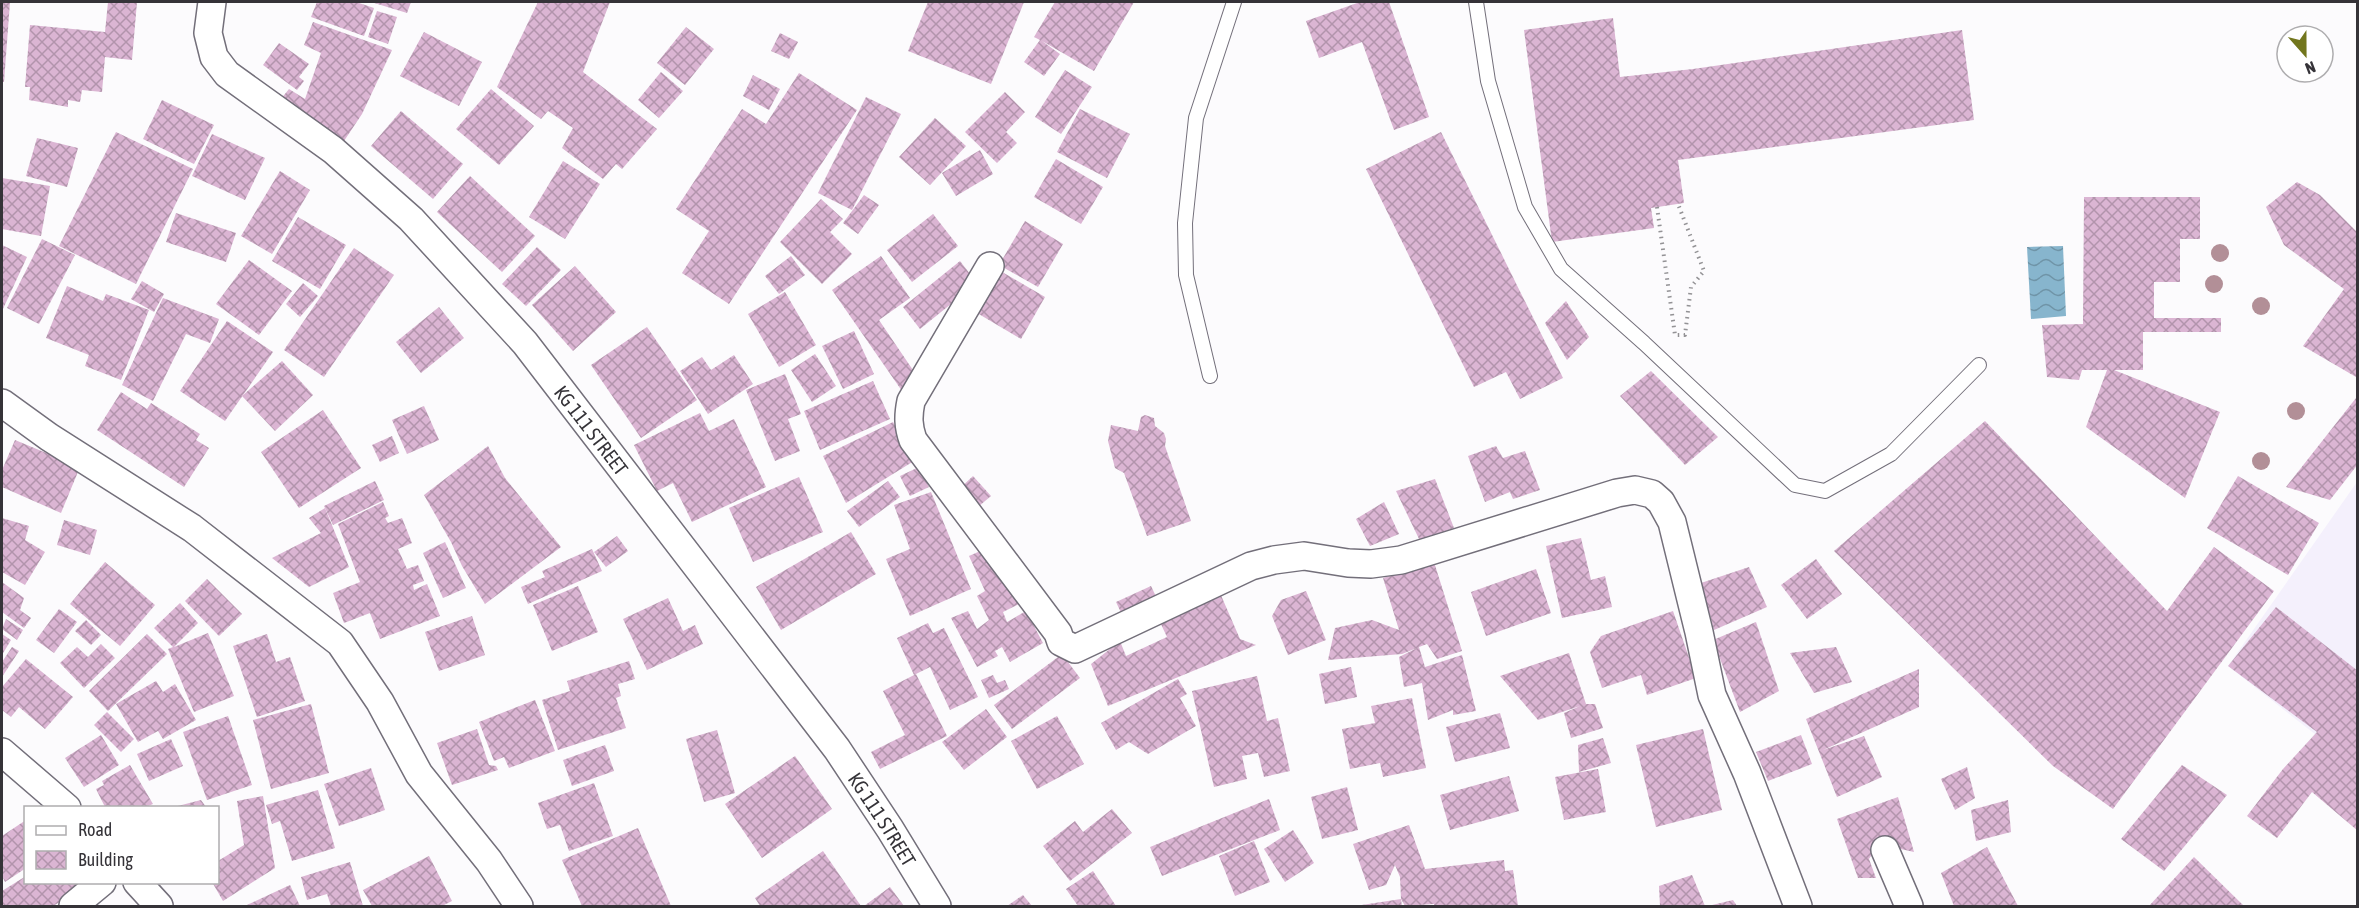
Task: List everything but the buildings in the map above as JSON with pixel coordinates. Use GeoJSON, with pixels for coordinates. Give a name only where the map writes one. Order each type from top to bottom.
{"type":"FeatureCollection","features":[{"type":"Feature","properties":{"kind":"street","name":"KG 111 STREET"},"geometry":{"type":"LineString","coordinates":[[212,2],[208,33],[214,57],[227,74],[333,150],[411,219],[525,343],[837,750],[890,829],[937,906]]}},
{"type":"Feature","properties":{"kind":"street"},"geometry":{"type":"LineString","coordinates":[[990,266],[911,401],[908,427],[913,440],[1058,633],[1061,642],[1075,649],[1251,566],[1274,560],[1304,556],[1371,564],[1401,560],[1617,493],[1635,490],[1652,494],[1661,502],[1672,522],[1712,695],[1747,773],[1798,906]]}},
{"type":"Feature","properties":{"kind":"street"},"geometry":{"type":"LineString","coordinates":[[2,403],[49,437],[192,528],[340,643],[380,702],[418,774],[489,861],[519,906]]}},
{"type":"Feature","properties":{"kind":"street"},"geometry":{"type":"LineString","coordinates":[[2,752],[66,806]]}},
{"type":"Feature","properties":{"kind":"street"},"geometry":{"type":"LineString","coordinates":[[1885,850],[1909,906]]}},
{"type":"Feature","properties":{"kind":"street"},"geometry":{"type":"LineString","coordinates":[[73,906],[100,884]]}},
{"type":"Feature","properties":{"kind":"street"},"geometry":{"type":"LineString","coordinates":[[139,884],[159,906]]}},
{"type":"Feature","properties":{"kind":"lane"},"geometry":{"type":"LineString","coordinates":[[1210,376],[1186,276],[1185,223],[1196,118],[1234,2]]}},
{"type":"Feature","properties":{"kind":"lane"},"geometry":{"type":"LineString","coordinates":[[1476,2],[1488,81],[1525,207],[1561,269],[1644,343],[1795,485],[1825,491],[1891,453],[1979,365]]}},
{"type":"Feature","properties":{"kind":"path"},"geometry":{"type":"LineString","coordinates":[[1657,207],[1675,335],[1685,335],[1691,287],[1704,271],[1678,204]]}},
{"type":"Feature","properties":{"kind":"shaded area"},"geometry":{"type":"Polygon","coordinates":[[[2357,482],[2357,767],[2228,666],[2357,482]]]}},
{"type":"Feature","properties":{"kind":"water"},"geometry":{"type":"Polygon","coordinates":[[[2063,246],[2066,316],[2031,319],[2027,247],[2063,246]]]}}]}
